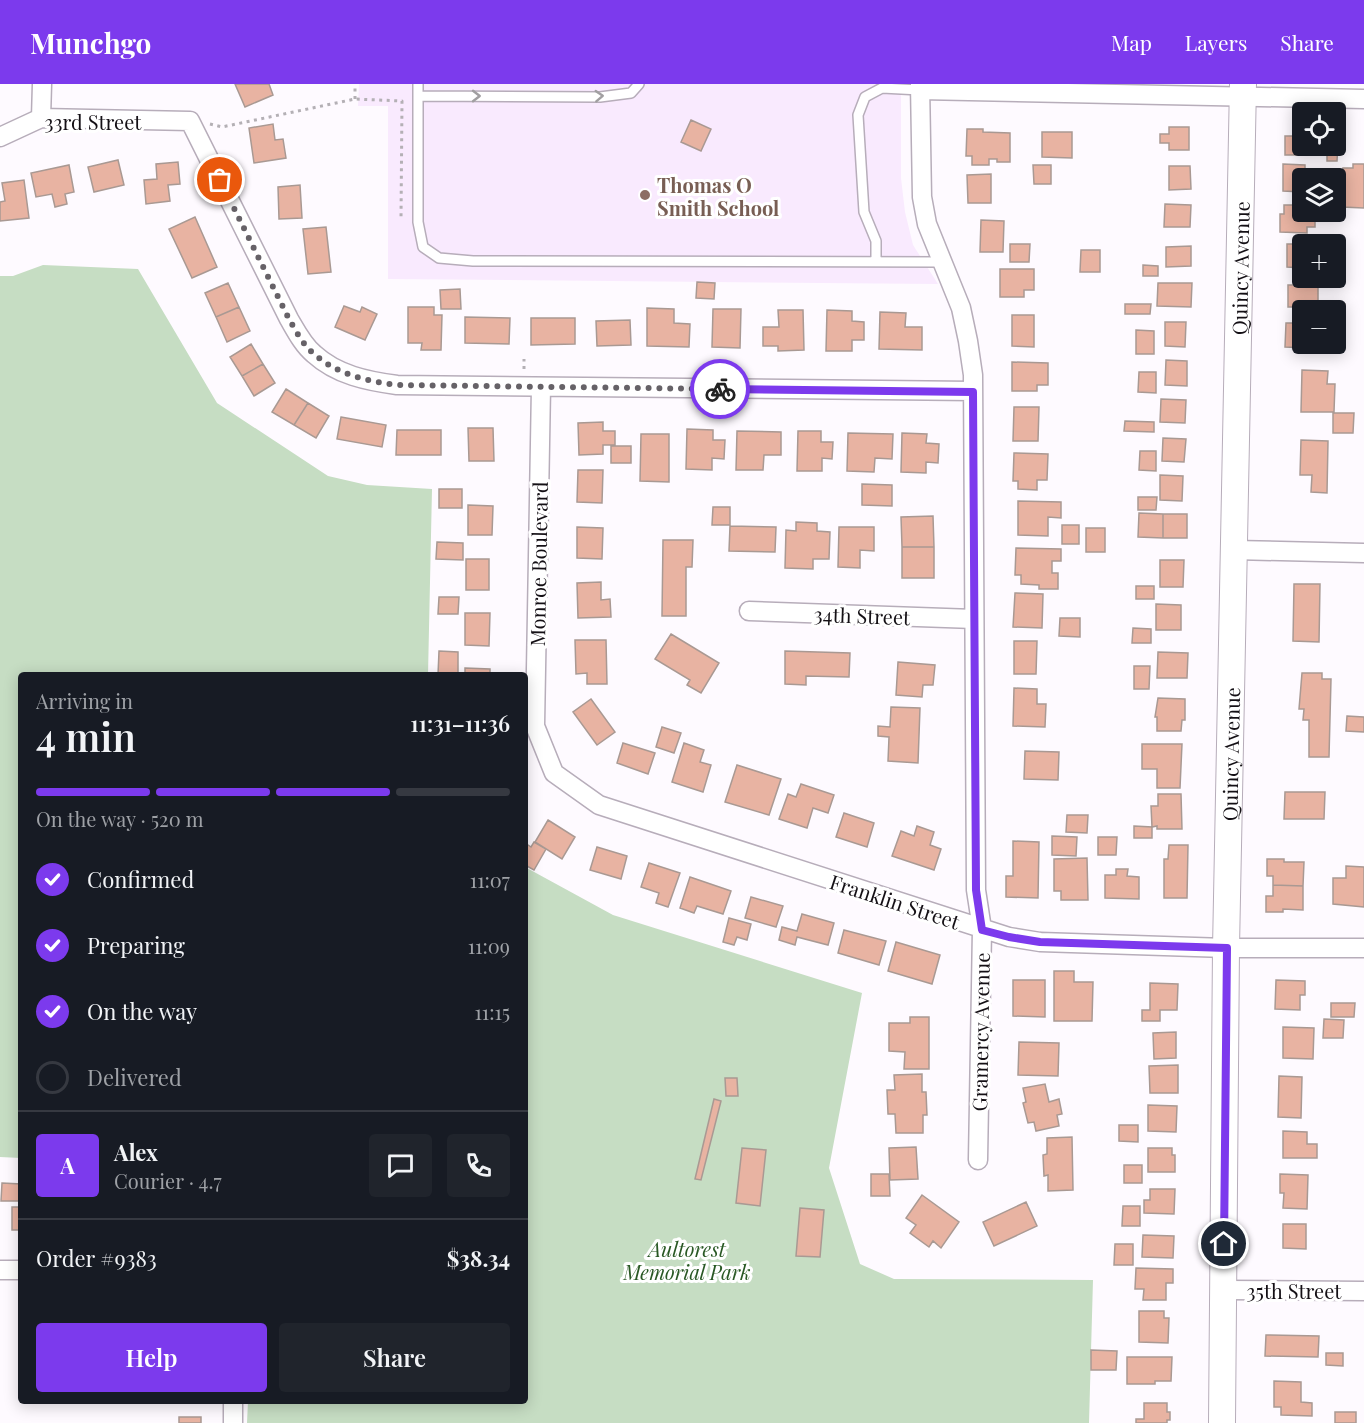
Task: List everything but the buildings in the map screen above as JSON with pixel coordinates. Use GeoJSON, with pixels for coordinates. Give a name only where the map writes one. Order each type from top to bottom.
{"type":"FeatureCollection","features":[{"type":"Feature","properties":{"kind":"street"},"geometry":{"type":"LineString","coordinates":[[41,118],[42,84]]}},
{"type":"Feature","properties":{"kind":"street"},"geometry":{"type":"LineString","coordinates":[[920,87],[1243,90],[1364,99]]}},
{"type":"Feature","properties":{"kind":"street","name":"Gramercy Avenue"},"geometry":{"type":"LineString","coordinates":[[920,87],[922,197],[927,224],[961,308],[973,375],[976,890],[982,930],[978,1160]]}},
{"type":"Feature","properties":{"kind":"street","name":"Quincy Avenue"},"geometry":{"type":"LineString","coordinates":[[1222,1423],[1227,948],[1243,90]]}},
{"type":"Feature","properties":{"kind":"street","name":"33rd Street"},"geometry":{"type":"LineString","coordinates":[[0,136],[41,118],[190,121]]}},
{"type":"Feature","properties":{"kind":"street"},"geometry":{"type":"LineString","coordinates":[[190,121],[289,319],[313,354],[348,375],[370,382],[397,385],[973,392]]}},
{"type":"Feature","properties":{"kind":"street","name":"Monroe Boulevard"},"geometry":{"type":"LineString","coordinates":[[541,387],[535,726],[554,773]]}},
{"type":"Feature","properties":{"kind":"street"},"geometry":{"type":"LineString","coordinates":[[1234,550],[1364,553]]}},
{"type":"Feature","properties":{"kind":"street","name":"34th Street"},"geometry":{"type":"LineString","coordinates":[[749,611],[974,619]]}},
{"type":"Feature","properties":{"kind":"street","name":"Franklin Street"},"geometry":{"type":"LineString","coordinates":[[554,773],[599,805],[1009,937],[1040,942],[1227,948],[1364,948]]}},
{"type":"Feature","properties":{"kind":"street"},"geometry":{"type":"LineString","coordinates":[[0,1270],[18,1270]]}},
{"type":"Feature","properties":{"kind":"street","name":"35th Street"},"geometry":{"type":"LineString","coordinates":[[1224,1290],[1364,1291]]}},
{"type":"Feature","properties":{"kind":"street"},"geometry":{"type":"LineString","coordinates":[[233,1404],[233,1423]]}},
{"type":"Feature","properties":{"kind":"lane"},"geometry":{"type":"LineString","coordinates":[[418,84],[418,222],[423,247],[439,258],[473,261],[942,262]]}},
{"type":"Feature","properties":{"kind":"lane"},"geometry":{"type":"LineString","coordinates":[[418,96],[600,97],[631,93],[639,84]]}},
{"type":"Feature","properties":{"kind":"lane"},"geometry":{"type":"LineString","coordinates":[[876,262],[876,241],[864,212],[858,115],[865,97],[882,88],[920,87]]}},
{"type":"Feature","properties":{"kind":"path"},"geometry":{"type":"LineString","coordinates":[[355,84],[355,99]]}},
{"type":"Feature","properties":{"kind":"path"},"geometry":{"type":"LineString","coordinates":[[190,121],[222,127],[355,99],[402,102],[401,219]]}},
{"type":"Feature","properties":{"kind":"shaded area","name":"Thomas O Smith School"},"geometry":{"type":"Polygon","coordinates":[[[359,84],[901,84],[901,178],[905,212],[913,245],[938,284],[388,279],[388,106],[358,106],[359,84]]]}},
{"type":"Feature","properties":{"kind":"green space"},"geometry":{"type":"Polygon","coordinates":[[[43,265],[138,269],[217,403],[328,476],[367,485],[432,489],[428,672],[18,672],[18,1158],[0,1157],[0,276],[13,276],[43,265]]]}},
{"type":"Feature","properties":{"kind":"green space","name":"Aultorest Memorial Park"},"geometry":{"type":"Polygon","coordinates":[[[528,869],[613,915],[862,993],[829,1168],[860,1264],[894,1279],[1093,1280],[1089,1423],[247,1423],[248,1404],[528,1404],[528,869]]]}},
{"type":"Feature","properties":{"kind":"way so far"},"geometry":{"type":"LineString","coordinates":[[220,180],[289,319],[302,340],[313,354],[348,375],[370,382],[397,385],[720,389]]}},
{"type":"Feature","properties":{"kind":"place","name":"Thomas O Smith School"},"geometry":{"type":"Point","coordinates":[645,195]}},
{"type":"Feature","properties":{"kind":"route"},"geometry":{"type":"LineString","coordinates":[[720,389],[973,392],[976,890],[982,930],[1040,942],[1227,948],[1224,1244]]}}]}
